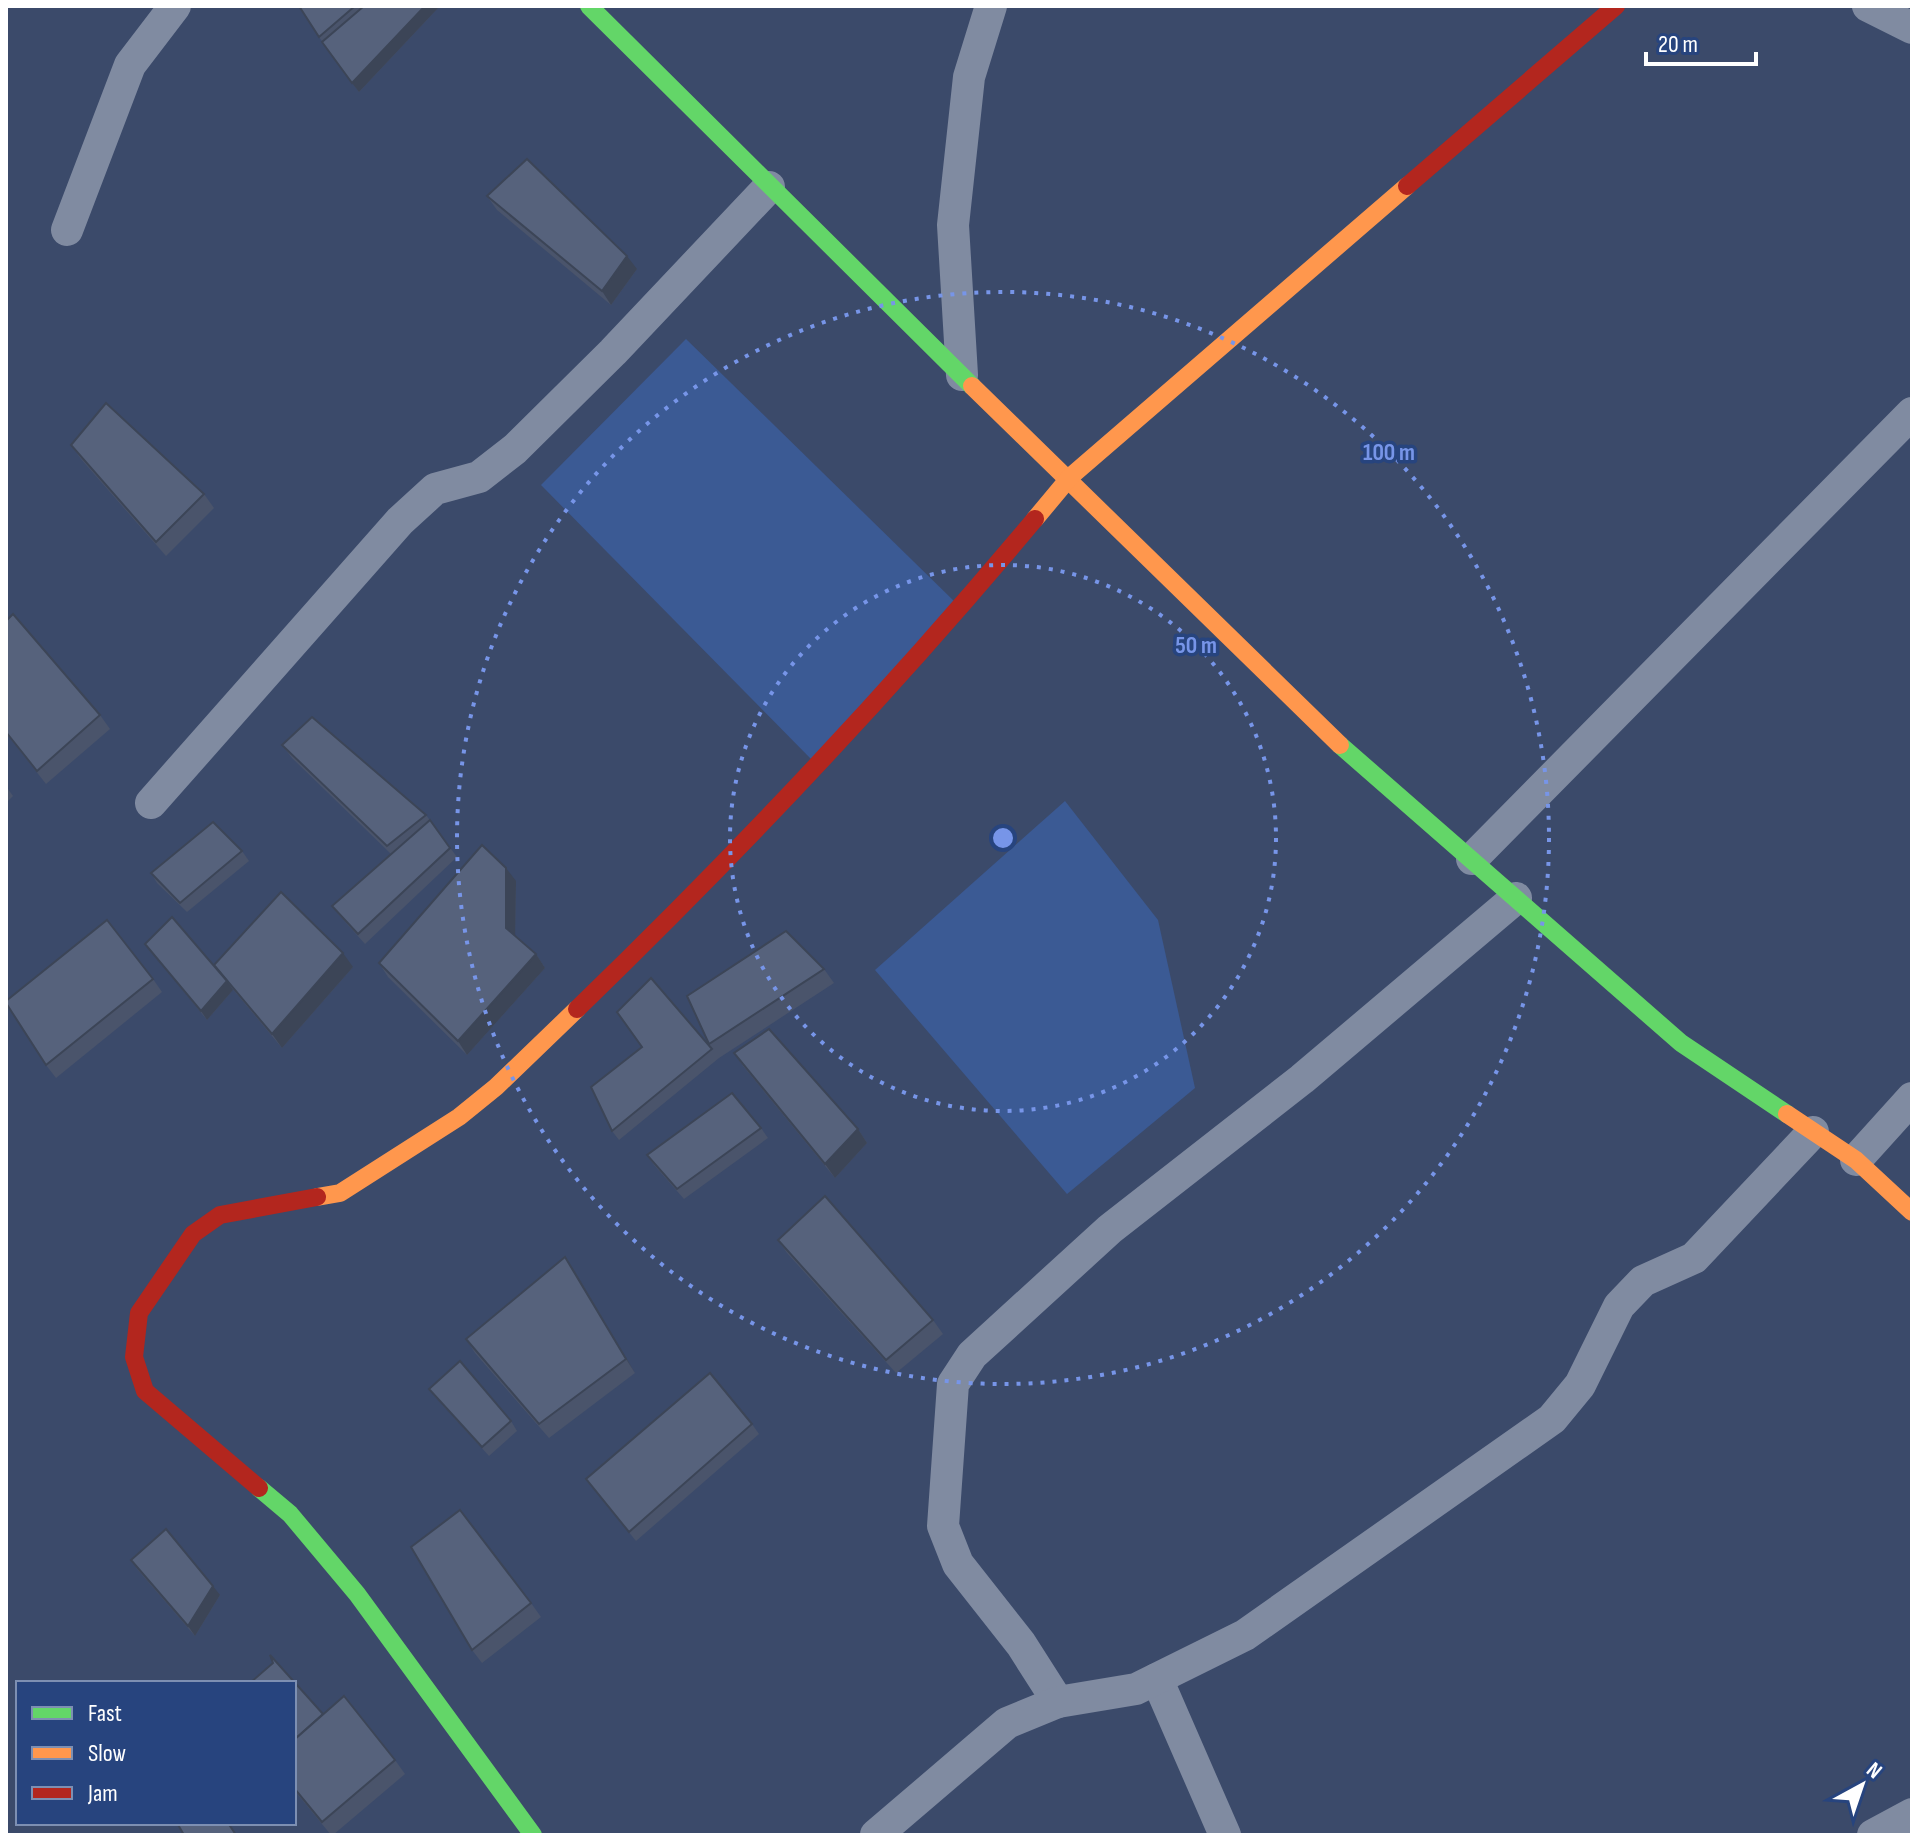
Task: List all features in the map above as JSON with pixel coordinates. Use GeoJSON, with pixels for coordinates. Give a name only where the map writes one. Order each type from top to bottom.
{"type":"FeatureCollection","features":[{"type":"Feature","properties":{"kind":"street"},"geometry":{"type":"LineString","coordinates":[[67,230],[130,65],[175,6]]}},
{"type":"Feature","properties":{"kind":"street"},"geometry":{"type":"LineString","coordinates":[[589,6],[769,187],[1070,477],[1363,768],[1472,859],[1681,1043],[1856,1160],[1912,1212]]}},
{"type":"Feature","properties":{"kind":"street"},"geometry":{"type":"LineString","coordinates":[[962,375],[953,225],[969,77],[991,6]]}},
{"type":"Feature","properties":{"kind":"street"},"geometry":{"type":"LineString","coordinates":[[533,1835],[357,1594],[290,1514],[145,1391],[134,1357],[139,1313],[193,1234],[220,1215],[340,1193],[459,1117],[496,1087],[698,892],[925,651],[1070,477],[1616,6]]}},
{"type":"Feature","properties":{"kind":"street"},"geometry":{"type":"LineString","coordinates":[[1868,6],[1912,28]]}},
{"type":"Feature","properties":{"kind":"street"},"geometry":{"type":"LineString","coordinates":[[151,803],[400,521],[435,489],[479,477],[515,449],[613,352],[769,187]]}},
{"type":"Feature","properties":{"kind":"street"},"geometry":{"type":"LineString","coordinates":[[1472,859],[1912,413]]}},
{"type":"Feature","properties":{"kind":"street"},"geometry":{"type":"LineString","coordinates":[[1058,1702],[1021,1644],[958,1564],[943,1526],[953,1384],[972,1355],[1110,1229],[1302,1079],[1516,898]]}},
{"type":"Feature","properties":{"kind":"street"},"geometry":{"type":"LineString","coordinates":[[1856,1160],[1912,1098]]}},
{"type":"Feature","properties":{"kind":"street"},"geometry":{"type":"LineString","coordinates":[[876,1835],[1007,1723],[1058,1702],[1136,1689],[1245,1635],[1552,1419],[1580,1385],[1619,1306],[1643,1281],[1694,1258],[1813,1132]]}},
{"type":"Feature","properties":{"kind":"street"},"geometry":{"type":"LineString","coordinates":[[1157,1679],[1225,1835]]}},
{"type":"Feature","properties":{"kind":"street"},"geometry":{"type":"LineString","coordinates":[[1873,1835],[1912,1814]]}},
{"type":"Feature","properties":{"kind":"shaded area"},"geometry":{"type":"Polygon","coordinates":[[[686,339],[957,604],[812,760],[541,485],[686,339]]]}},
{"type":"Feature","properties":{"kind":"shaded area"},"geometry":{"type":"Polygon","coordinates":[[[1065,801],[1158,920],[1195,1088],[1067,1194],[875,970],[1065,801]]]}},
{"type":"Feature","properties":{"kind":"building"},"geometry":{"type":"Polygon","coordinates":[[[299,6],[355,6],[319,37],[299,6]]]}},
{"type":"Feature","properties":{"kind":"building"},"geometry":{"type":"Polygon","coordinates":[[[364,6],[425,6],[352,83],[322,42],[364,6]]]}},
{"type":"Feature","properties":{"kind":"building"},"geometry":{"type":"Polygon","coordinates":[[[527,159],[627,256],[602,291],[487,196],[527,159]]]}},
{"type":"Feature","properties":{"kind":"building"},"geometry":{"type":"Polygon","coordinates":[[[106,403],[204,494],[156,542],[71,445],[106,403]]]}},
{"type":"Feature","properties":{"kind":"building"},"geometry":{"type":"Polygon","coordinates":[[[13,614],[100,715],[37,771],[6,732],[6,621],[13,614]]]}},
{"type":"Feature","properties":{"kind":"building"},"geometry":{"type":"Polygon","coordinates":[[[312,717],[426,815],[387,846],[282,745],[312,717]]]}},
{"type":"Feature","properties":{"kind":"building"},"geometry":{"type":"Polygon","coordinates":[[[430,820],[450,848],[358,934],[332,906],[430,820]]]}},
{"type":"Feature","properties":{"kind":"building"},"geometry":{"type":"Polygon","coordinates":[[[213,822],[242,851],[180,903],[151,873],[213,822]]]}},
{"type":"Feature","properties":{"kind":"building"},"geometry":{"type":"Polygon","coordinates":[[[482,845],[506,868],[506,928],[536,954],[458,1041],[379,963],[482,845]]]}},
{"type":"Feature","properties":{"kind":"building"},"geometry":{"type":"Polygon","coordinates":[[[281,892],[343,953],[272,1034],[214,965],[281,892]]]}},
{"type":"Feature","properties":{"kind":"building"},"geometry":{"type":"Polygon","coordinates":[[[172,917],[227,981],[201,1011],[145,944],[172,917]]]}},
{"type":"Feature","properties":{"kind":"building"},"geometry":{"type":"Polygon","coordinates":[[[107,920],[153,979],[46,1065],[6,1001],[107,920]]]}},
{"type":"Feature","properties":{"kind":"building"},"geometry":{"type":"Polygon","coordinates":[[[786,931],[824,969],[709,1044],[687,996],[786,931]]]}},
{"type":"Feature","properties":{"kind":"building"},"geometry":{"type":"Polygon","coordinates":[[[651,978],[712,1049],[612,1131],[591,1087],[642,1047],[617,1012],[651,978]]]}},
{"type":"Feature","properties":{"kind":"building"},"geometry":{"type":"Polygon","coordinates":[[[769,1029],[858,1129],[825,1164],[734,1053],[769,1029]]]}},
{"type":"Feature","properties":{"kind":"building"},"geometry":{"type":"Polygon","coordinates":[[[732,1093],[761,1128],[677,1189],[647,1155],[732,1093]]]}},
{"type":"Feature","properties":{"kind":"building"},"geometry":{"type":"Polygon","coordinates":[[[825,1196],[933,1320],[886,1360],[778,1240],[825,1196]]]}},
{"type":"Feature","properties":{"kind":"building"},"geometry":{"type":"Polygon","coordinates":[[[565,1257],[626,1359],[539,1424],[466,1339],[565,1257]]]}},
{"type":"Feature","properties":{"kind":"building"},"geometry":{"type":"Polygon","coordinates":[[[460,1361],[511,1421],[482,1447],[429,1389],[460,1361]]]}},
{"type":"Feature","properties":{"kind":"building"},"geometry":{"type":"Polygon","coordinates":[[[710,1373],[752,1424],[629,1532],[586,1479],[710,1373]]]}},
{"type":"Feature","properties":{"kind":"building"},"geometry":{"type":"Polygon","coordinates":[[[460,1510],[531,1603],[472,1650],[411,1547],[460,1510]]]}},
{"type":"Feature","properties":{"kind":"building"},"geometry":{"type":"Polygon","coordinates":[[[166,1529],[213,1586],[188,1626],[131,1560],[166,1529]]]}},
{"type":"Feature","properties":{"kind":"building"},"geometry":{"type":"Polygon","coordinates":[[[270,1655],[293,1681],[252,1681],[273,1663],[270,1655]]]}},
{"type":"Feature","properties":{"kind":"building"},"geometry":{"type":"Polygon","coordinates":[[[296,1684],[323,1714],[296,1738],[296,1684]]]}},
{"type":"Feature","properties":{"kind":"building"},"geometry":{"type":"Polygon","coordinates":[[[344,1696],[395,1760],[322,1822],[296,1790],[296,1738],[344,1696]]]}},
{"type":"Feature","properties":{"kind":"building"},"geometry":{"type":"Polygon","coordinates":[[[178,1825],[229,1825],[236,1835],[184,1835],[178,1825]]]}},
{"type":"Feature","properties":{"kind":"traffic: fast"},"geometry":{"type":"LineString","coordinates":[[589,6],[972,386]]}},
{"type":"Feature","properties":{"kind":"traffic: fast"},"geometry":{"type":"LineString","coordinates":[[1340,745],[1681,1043],[1787,1114]]}},
{"type":"Feature","properties":{"kind":"traffic: fast"},"geometry":{"type":"LineString","coordinates":[[259,1488],[290,1514],[357,1594],[533,1835]]}},
{"type":"Feature","properties":{"kind":"traffic: slow"},"geometry":{"type":"LineString","coordinates":[[1035,519],[1070,477],[1407,186]]}},
{"type":"Feature","properties":{"kind":"traffic: slow"},"geometry":{"type":"LineString","coordinates":[[972,386],[1340,745]]}},
{"type":"Feature","properties":{"kind":"traffic: slow"},"geometry":{"type":"LineString","coordinates":[[317,1197],[340,1193],[459,1117],[496,1087],[577,1009]]}},
{"type":"Feature","properties":{"kind":"traffic: slow"},"geometry":{"type":"LineString","coordinates":[[1787,1114],[1856,1160],[1912,1212]]}},
{"type":"Feature","properties":{"kind":"traffic: jam"},"geometry":{"type":"LineString","coordinates":[[1407,186],[1616,6]]}},
{"type":"Feature","properties":{"kind":"traffic: jam"},"geometry":{"type":"LineString","coordinates":[[577,1009],[812,770],[1035,519]]}},
{"type":"Feature","properties":{"kind":"traffic: jam"},"geometry":{"type":"LineString","coordinates":[[259,1488],[145,1391],[134,1357],[139,1313],[193,1234],[220,1215],[317,1197]]}}]}
